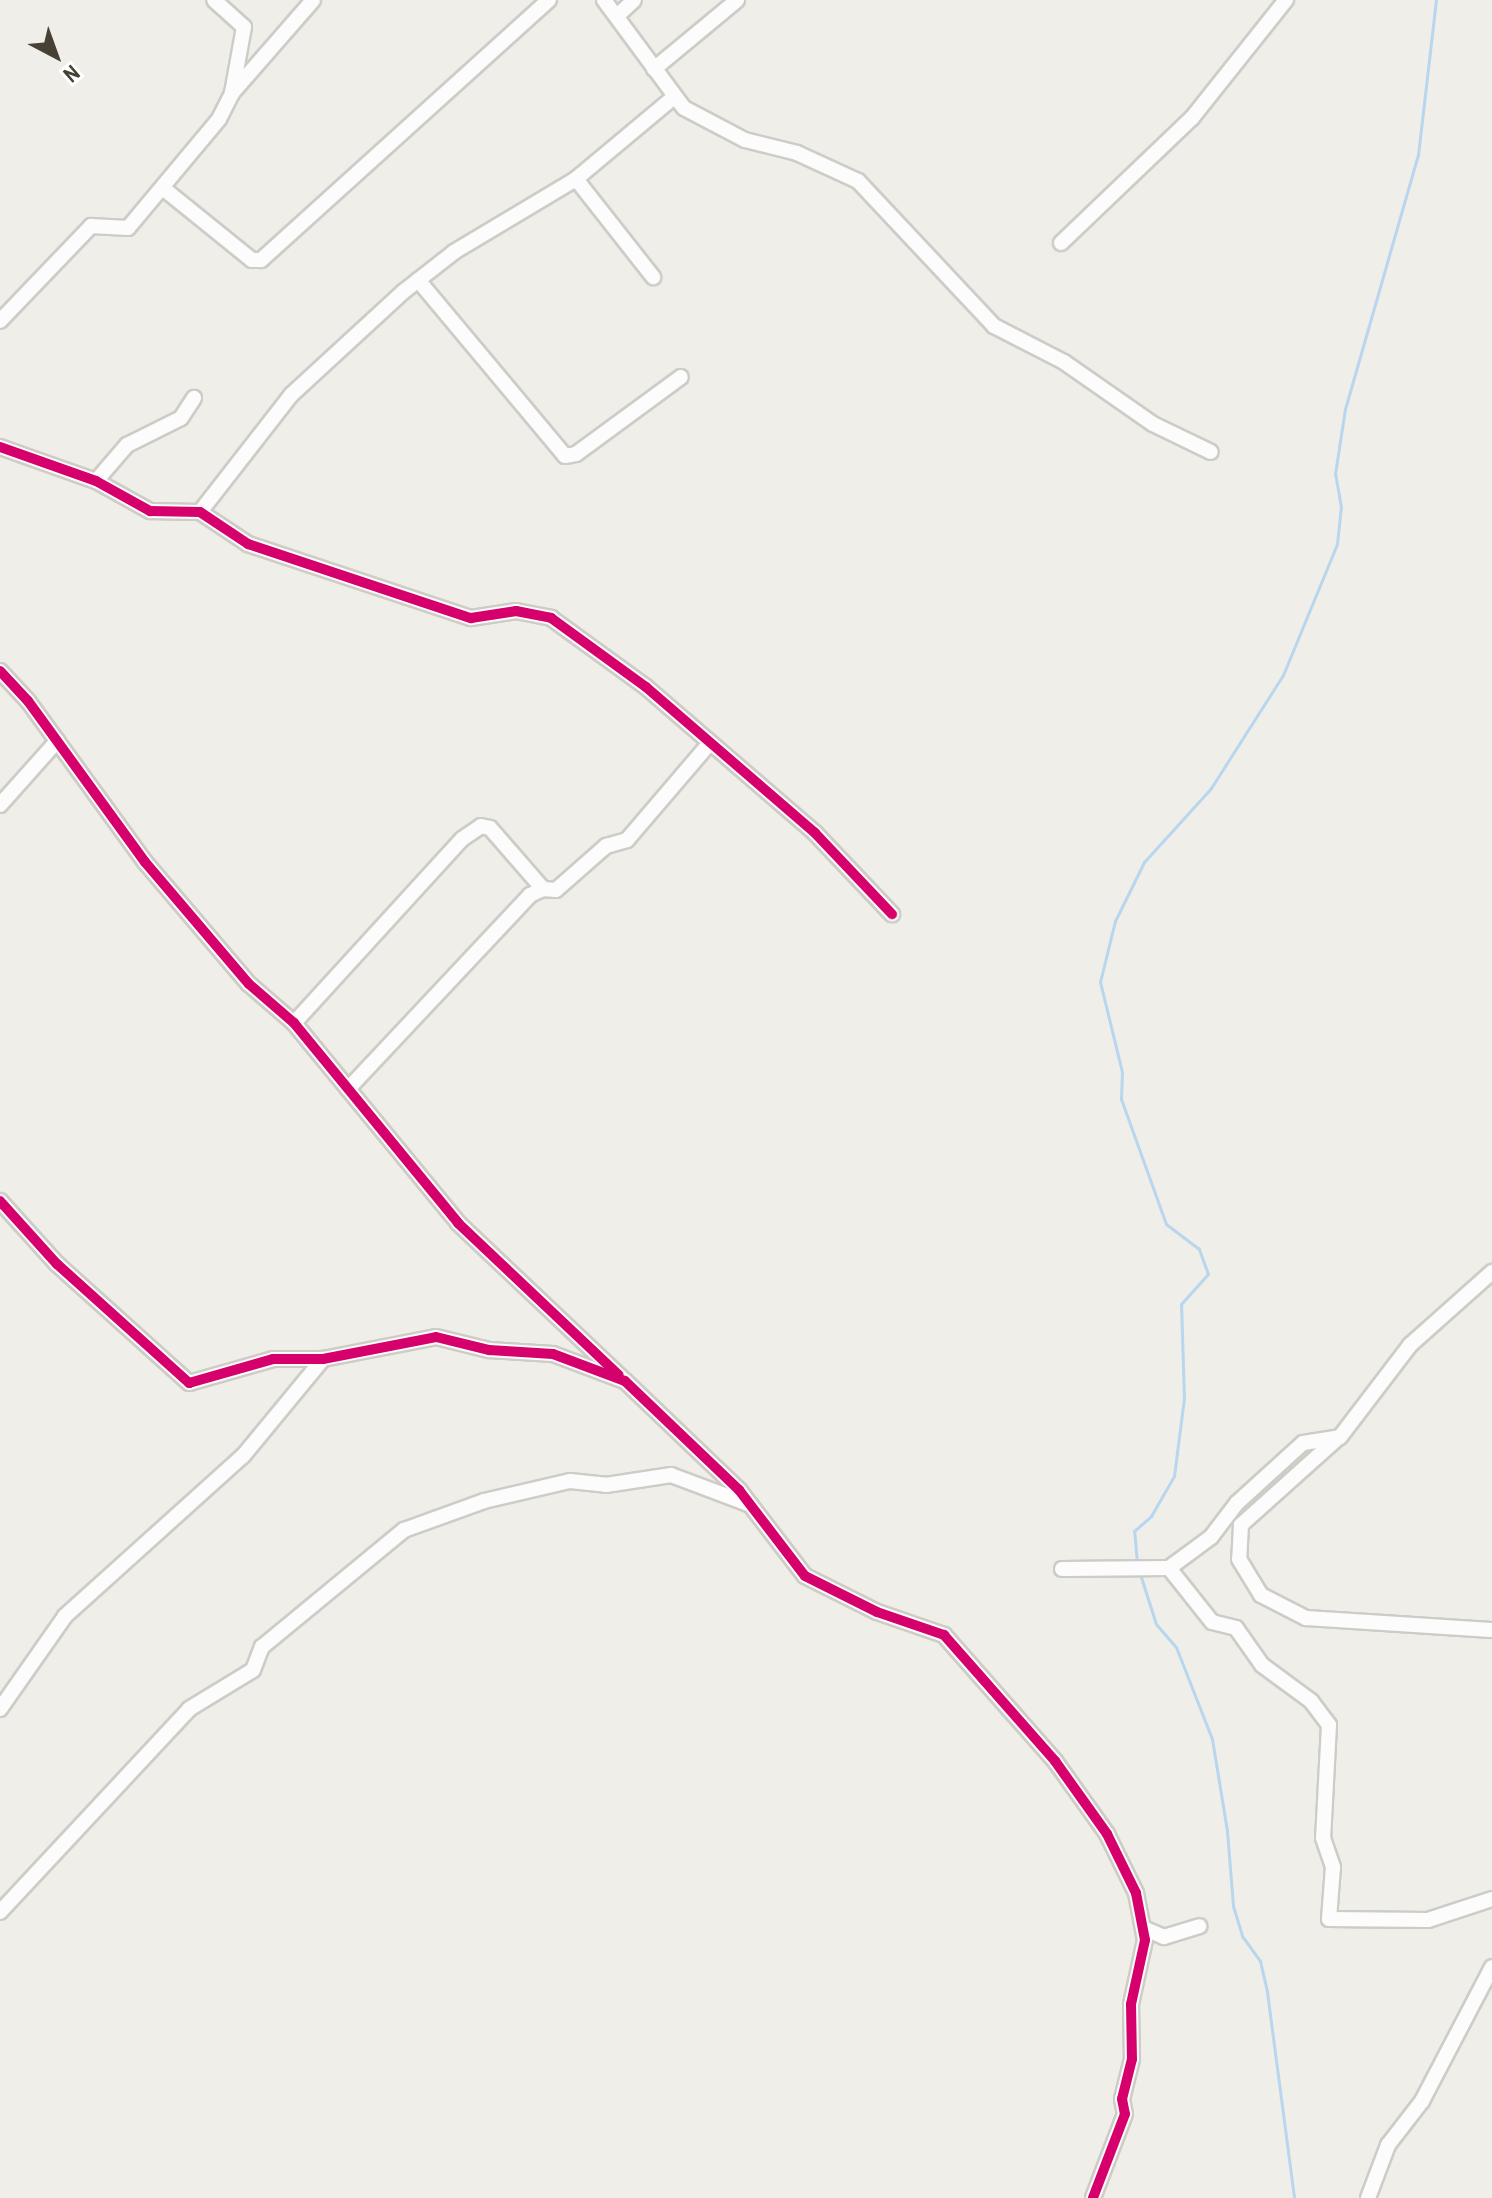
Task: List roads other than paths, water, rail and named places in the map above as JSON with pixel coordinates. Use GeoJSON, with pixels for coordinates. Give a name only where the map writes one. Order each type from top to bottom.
{"type":"FeatureCollection","features":[{"type":"Feature","properties":{"kind":"street"},"geometry":{"type":"LineString","coordinates":[[214,0],[244,27],[232,93]]}},
{"type":"Feature","properties":{"kind":"street"},"geometry":{"type":"LineString","coordinates":[[0,321],[91,226],[128,228],[164,189],[219,119],[232,93],[313,0]]}},
{"type":"Feature","properties":{"kind":"street"},"geometry":{"type":"LineString","coordinates":[[164,189],[252,260],[261,260],[549,0]]}},
{"type":"Feature","properties":{"kind":"street"},"geometry":{"type":"LineString","coordinates":[[604,0],[673,98],[745,140],[797,153],[858,181],[994,326],[1064,362],[1153,424],[1211,452]]}},
{"type":"Feature","properties":{"kind":"street"},"geometry":{"type":"LineString","coordinates":[[617,16],[634,0]]}},
{"type":"Feature","properties":{"kind":"street"},"geometry":{"type":"LineString","coordinates":[[654,69],[737,0]]}},
{"type":"Feature","properties":{"kind":"street"},"geometry":{"type":"LineString","coordinates":[[1061,243],[1192,118],[1286,0]]}},
{"type":"Feature","properties":{"kind":"street"},"geometry":{"type":"LineString","coordinates":[[200,512],[291,395],[418,280],[454,252],[576,179],[673,98]]}},
{"type":"Feature","properties":{"kind":"street"},"geometry":{"type":"LineString","coordinates":[[576,179],[653,277]]}},
{"type":"Feature","properties":{"kind":"street"},"geometry":{"type":"LineString","coordinates":[[418,280],[565,456],[576,454],[681,377]]}},
{"type":"Feature","properties":{"kind":"street"},"geometry":{"type":"LineString","coordinates":[[96,481],[127,445],[181,418],[194,398]]}},
{"type":"Feature","properties":{"kind":"street"},"geometry":{"type":"LineString","coordinates":[[0,447],[96,481],[150,511],[200,512],[248,544],[471,618],[516,611],[551,618],[646,687],[815,833],[892,914]]}},
{"type":"Feature","properties":{"kind":"street"},"geometry":{"type":"LineString","coordinates":[[0,671],[57,741],[145,862],[249,984],[294,1023],[458,1223],[755,1507],[805,1576],[877,1612],[944,1635],[1055,1761],[1107,1834],[1136,1893],[1143,1928],[1143,1954],[1131,2004],[1132,2059],[1122,2099],[1125,2114],[1093,2198]]}},
{"type":"Feature","properties":{"kind":"street"},"geometry":{"type":"LineString","coordinates":[[0,805],[57,741]]}},
{"type":"Feature","properties":{"kind":"street"},"geometry":{"type":"LineString","coordinates":[[348,1089],[530,895],[543,889],[556,890],[606,846],[627,840],[709,744]]}},
{"type":"Feature","properties":{"kind":"street"},"geometry":{"type":"LineString","coordinates":[[294,1023],[462,839],[481,826],[490,828],[543,889]]}},
{"type":"Feature","properties":{"kind":"street"},"geometry":{"type":"LineString","coordinates":[[0,1201],[57,1264],[189,1383],[273,1359],[323,1359],[436,1337],[489,1350],[553,1354],[625,1381]]}},
{"type":"Feature","properties":{"kind":"street"},"geometry":{"type":"LineString","coordinates":[[1492,1272],[1410,1345],[1340,1437],[1241,1525],[1239,1559],[1261,1595],[1306,1618],[1492,1630]]}},
{"type":"Feature","properties":{"kind":"street"},"geometry":{"type":"LineString","coordinates":[[0,1709],[65,1616],[243,1456],[323,1359]]}},
{"type":"Feature","properties":{"kind":"street"},"geometry":{"type":"LineString","coordinates":[[1062,1569],[1169,1568],[1211,1537],[1237,1503],[1303,1443],[1340,1437]]}},
{"type":"Feature","properties":{"kind":"street"},"geometry":{"type":"LineString","coordinates":[[0,1912],[189,1709],[253,1670],[262,1647],[404,1530],[484,1501],[570,1481],[606,1485],[671,1475],[755,1507]]}},
{"type":"Feature","properties":{"kind":"street"},"geometry":{"type":"LineString","coordinates":[[1169,1568],[1212,1622],[1236,1628],[1262,1665],[1311,1701],[1329,1725],[1323,1838],[1333,1867],[1329,1919],[1428,1920],[1492,1899]]}},
{"type":"Feature","properties":{"kind":"street"},"geometry":{"type":"LineString","coordinates":[[1143,1928],[1164,1937],[1199,1926]]}},
{"type":"Feature","properties":{"kind":"street"},"geometry":{"type":"LineString","coordinates":[[1368,2198],[1388,2145],[1422,2101],[1492,1967]]}},
{"type":"Feature","properties":{"kind":"waterway"},"geometry":{"type":"LineString","coordinates":[[1137,1563],[1134,1531],[1151,1516],[1174,1476],[1184,1398],[1181,1304],[1208,1274],[1199,1249],[1166,1224],[1121,1099],[1122,1072],[1100,982],[1115,921],[1144,862],[1211,788],[1283,675],[1337,544],[1341,507],[1335,474],[1345,409],[1418,155],[1436,0]]}},
{"type":"Feature","properties":{"kind":"waterway"},"geometry":{"type":"LineString","coordinates":[[1140,1574],[1156,1624],[1176,1647],[1212,1739],[1227,1831],[1233,1906],[1242,1936],[1260,1961],[1267,1992],[1294,2198]]}}]}
